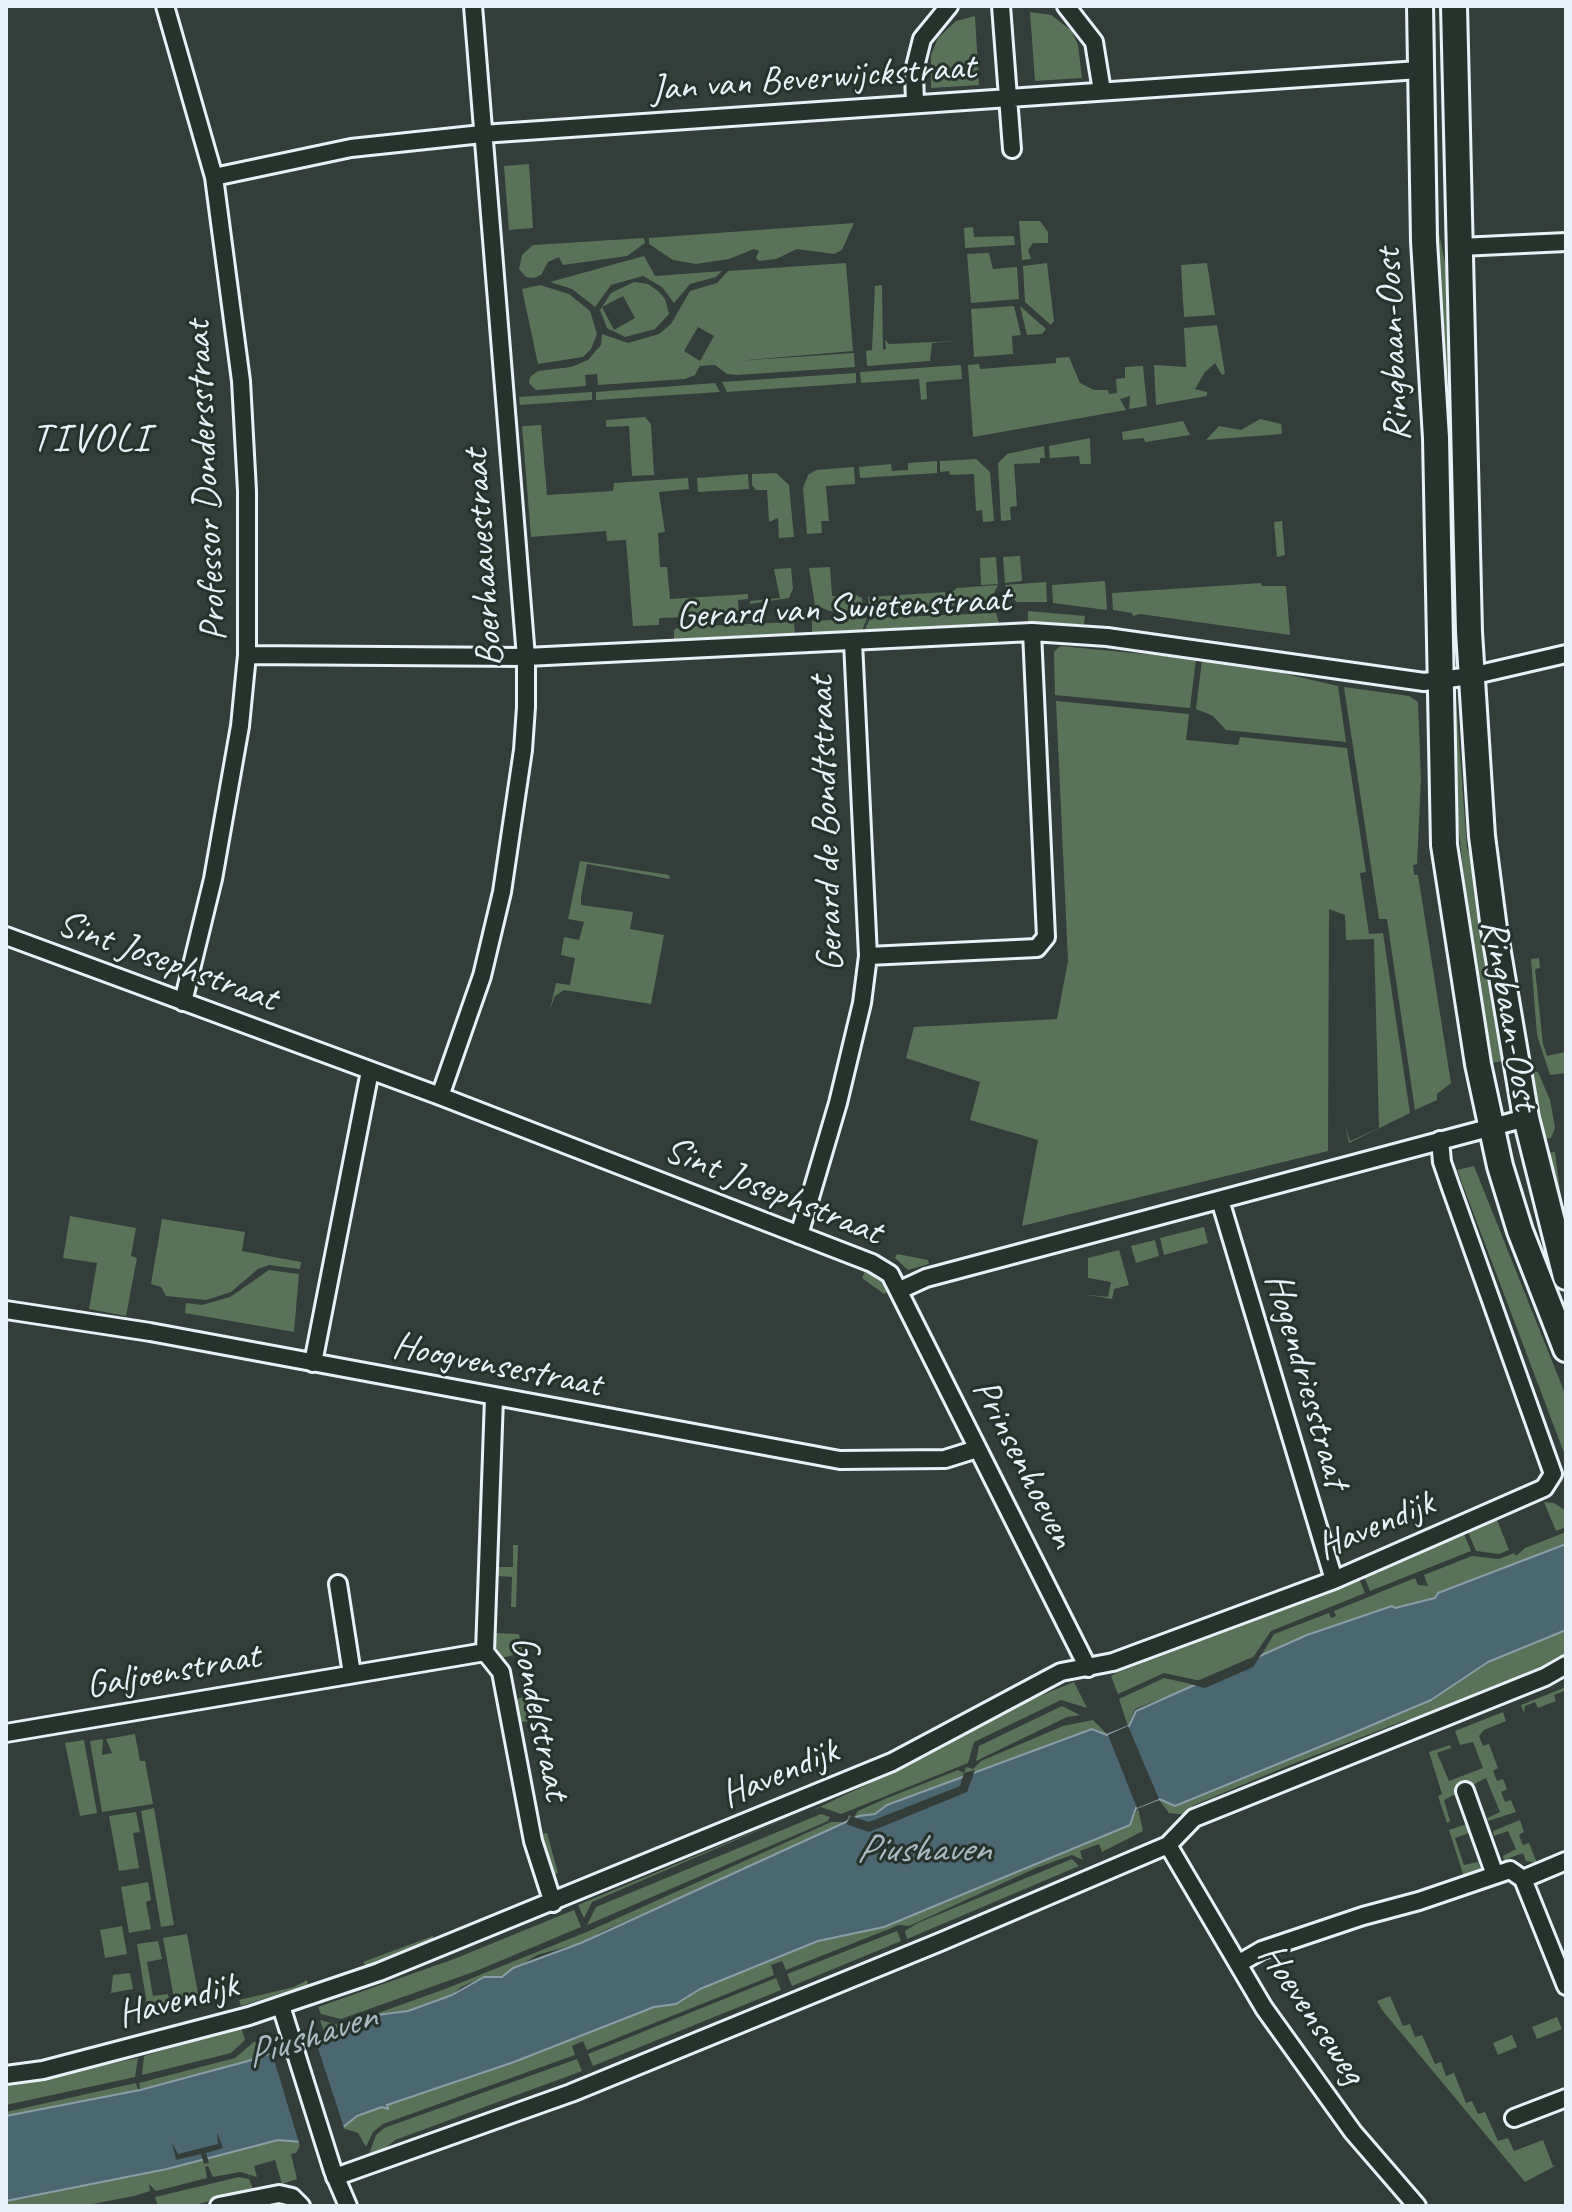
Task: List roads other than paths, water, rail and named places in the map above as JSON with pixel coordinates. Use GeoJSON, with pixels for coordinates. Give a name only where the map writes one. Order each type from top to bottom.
{"type":"FeatureCollection","features":[{"type":"Feature","properties":{"kind":"main road","name":"Ringbaan-Oost"},"geometry":{"type":"LineString","coordinates":[[1420,6],[1424,241],[1436,438],[1444,845],[1478,1064],[1492,1127],[1520,1231],[1566,1349]]}},
{"type":"Feature","properties":{"kind":"main road","name":"Ringbaan-Oost"},"geometry":{"type":"LineString","coordinates":[[1454,6],[1471,676],[1482,836],[1526,1118],[1566,1277]]}},
{"type":"Feature","properties":{"kind":"street","name":"Professor Dondersstraat"},"geometry":{"type":"LineString","coordinates":[[165,6],[214,177],[241,381],[247,491],[247,655],[229,797],[196,960],[183,1002]]}},
{"type":"Feature","properties":{"kind":"street","name":"Boerhaavestraat"},"geometry":{"type":"LineString","coordinates":[[440,1096],[482,976],[502,892],[523,750],[526,657],[473,6]]}},
{"type":"Feature","properties":{"kind":"street"},"geometry":{"type":"LineString","coordinates":[[915,104],[917,55],[930,25],[949,6]]}},
{"type":"Feature","properties":{"kind":"street"},"geometry":{"type":"LineString","coordinates":[[1001,6],[1012,149]]}},
{"type":"Feature","properties":{"kind":"street"},"geometry":{"type":"LineString","coordinates":[[1066,6],[1094,42],[1102,91]]}},
{"type":"Feature","properties":{"kind":"street","name":"Jan van Beverwijckstraat"},"geometry":{"type":"LineString","coordinates":[[214,177],[351,148],[482,134],[1419,70]]}},
{"type":"Feature","properties":{"kind":"street"},"geometry":{"type":"LineString","coordinates":[[1460,247],[1566,242]]}},
{"type":"Feature","properties":{"kind":"street"},"geometry":{"type":"LineString","coordinates":[[868,956],[1037,948],[1043,943],[1046,937],[1032,632]]}},
{"type":"Feature","properties":{"kind":"street","name":"Gerard van Swietenstraat"},"geometry":{"type":"LineString","coordinates":[[247,655],[526,657],[1032,632],[1107,637],[1424,682],[1439,681]]}},
{"type":"Feature","properties":{"kind":"street","name":"Gerard de Bondtstraat"},"geometry":{"type":"LineString","coordinates":[[799,1235],[841,1088],[862,1003],[868,956],[853,642]]}},
{"type":"Feature","properties":{"kind":"street"},"geometry":{"type":"LineString","coordinates":[[1439,681],[1566,654]]}},
{"type":"Feature","properties":{"kind":"street","name":"Sint Josephstraat"},"geometry":{"type":"LineString","coordinates":[[6,936],[440,1096],[872,1263],[890,1274],[900,1290],[926,1278],[1526,1118]]}},
{"type":"Feature","properties":{"kind":"street"},"geometry":{"type":"LineString","coordinates":[[313,1363],[370,1071]]}},
{"type":"Feature","properties":{"kind":"street","name":"Havendijk"},"geometry":{"type":"LineString","coordinates":[[6,2075],[43,2070],[281,2006],[379,1972],[892,1762],[1061,1672],[1113,1662],[1334,1580],[1544,1488],[1553,1474],[1442,1162],[1440,1140]]}},
{"type":"Feature","properties":{"kind":"street","name":"Hogendriesstraat"},"geometry":{"type":"LineString","coordinates":[[1220,1200],[1334,1580]]}},
{"type":"Feature","properties":{"kind":"street","name":"Prinsenhoeven"},"geometry":{"type":"LineString","coordinates":[[900,1290],[1088,1668]]}},
{"type":"Feature","properties":{"kind":"street","name":"Hoogvensestraat"},"geometry":{"type":"LineString","coordinates":[[6,1310],[840,1460],[945,1459],[977,1449]]}},
{"type":"Feature","properties":{"kind":"street","name":"Gondelstraat"},"geometry":{"type":"LineString","coordinates":[[494,1398],[485,1652],[501,1672],[533,1841],[553,1903]]}},
{"type":"Feature","properties":{"kind":"street"},"geometry":{"type":"LineString","coordinates":[[338,1584],[352,1674]]}},
{"type":"Feature","properties":{"kind":"street","name":"Galjoenstraat"},"geometry":{"type":"LineString","coordinates":[[6,1733],[485,1652]]}},
{"type":"Feature","properties":{"kind":"street"},"geometry":{"type":"LineString","coordinates":[[335,2177],[571,2093],[1168,1845],[1194,1818],[1545,1677],[1566,1665]]}},
{"type":"Feature","properties":{"kind":"street"},"geometry":{"type":"LineString","coordinates":[[1465,1791],[1495,1875]]}},
{"type":"Feature","properties":{"kind":"street","name":"Hoevenseweg"},"geometry":{"type":"LineString","coordinates":[[1168,1845],[1264,2008],[1353,2132],[1417,2206]]}},
{"type":"Feature","properties":{"kind":"street"},"geometry":{"type":"LineString","coordinates":[[1523,1879],[1566,1861]]}},
{"type":"Feature","properties":{"kind":"street"},"geometry":{"type":"LineString","coordinates":[[1238,1964],[1262,1950],[1510,1870],[1523,1879],[1566,1986]]}},
{"type":"Feature","properties":{"kind":"street"},"geometry":{"type":"LineString","coordinates":[[281,2006],[335,2177],[348,2206]]}},
{"type":"Feature","properties":{"kind":"street"},"geometry":{"type":"LineString","coordinates":[[1514,2118],[1566,2098]]}},
{"type":"Feature","properties":{"kind":"street"},"geometry":{"type":"LineString","coordinates":[[219,2206],[272,2194],[296,2201]]}},
{"type":"Feature","properties":{"kind":"water","name":"Piushaven"},"geometry":{"type":"Polygon","coordinates":[[[1566,1544],[1566,1630],[1488,1662],[1431,1700],[1351,1734],[1175,1806],[1159,1799],[1136,1808],[1130,1825],[884,1927],[818,1941],[700,1989],[676,2004],[654,2007],[514,2062],[387,2105],[388,2109],[382,2107],[357,2116],[342,2128],[302,2142],[278,2140],[167,2169],[6,2201],[6,2116],[140,2090],[248,2061],[325,2034],[356,2032],[377,2015],[408,2011],[452,1995],[484,1977],[502,1977],[513,1968],[581,1943],[859,1816],[875,1814],[887,1805],[1092,1729],[1107,1735],[1129,1726],[1136,1711],[1307,1635],[1392,1606],[1395,1608],[1435,1598],[1438,1593],[1566,1544]]]}},
{"type":"Feature","properties":{"kind":"district","name":"TIVOLI"},"geometry":{"type":"Point","coordinates":[91,440]}}]}
